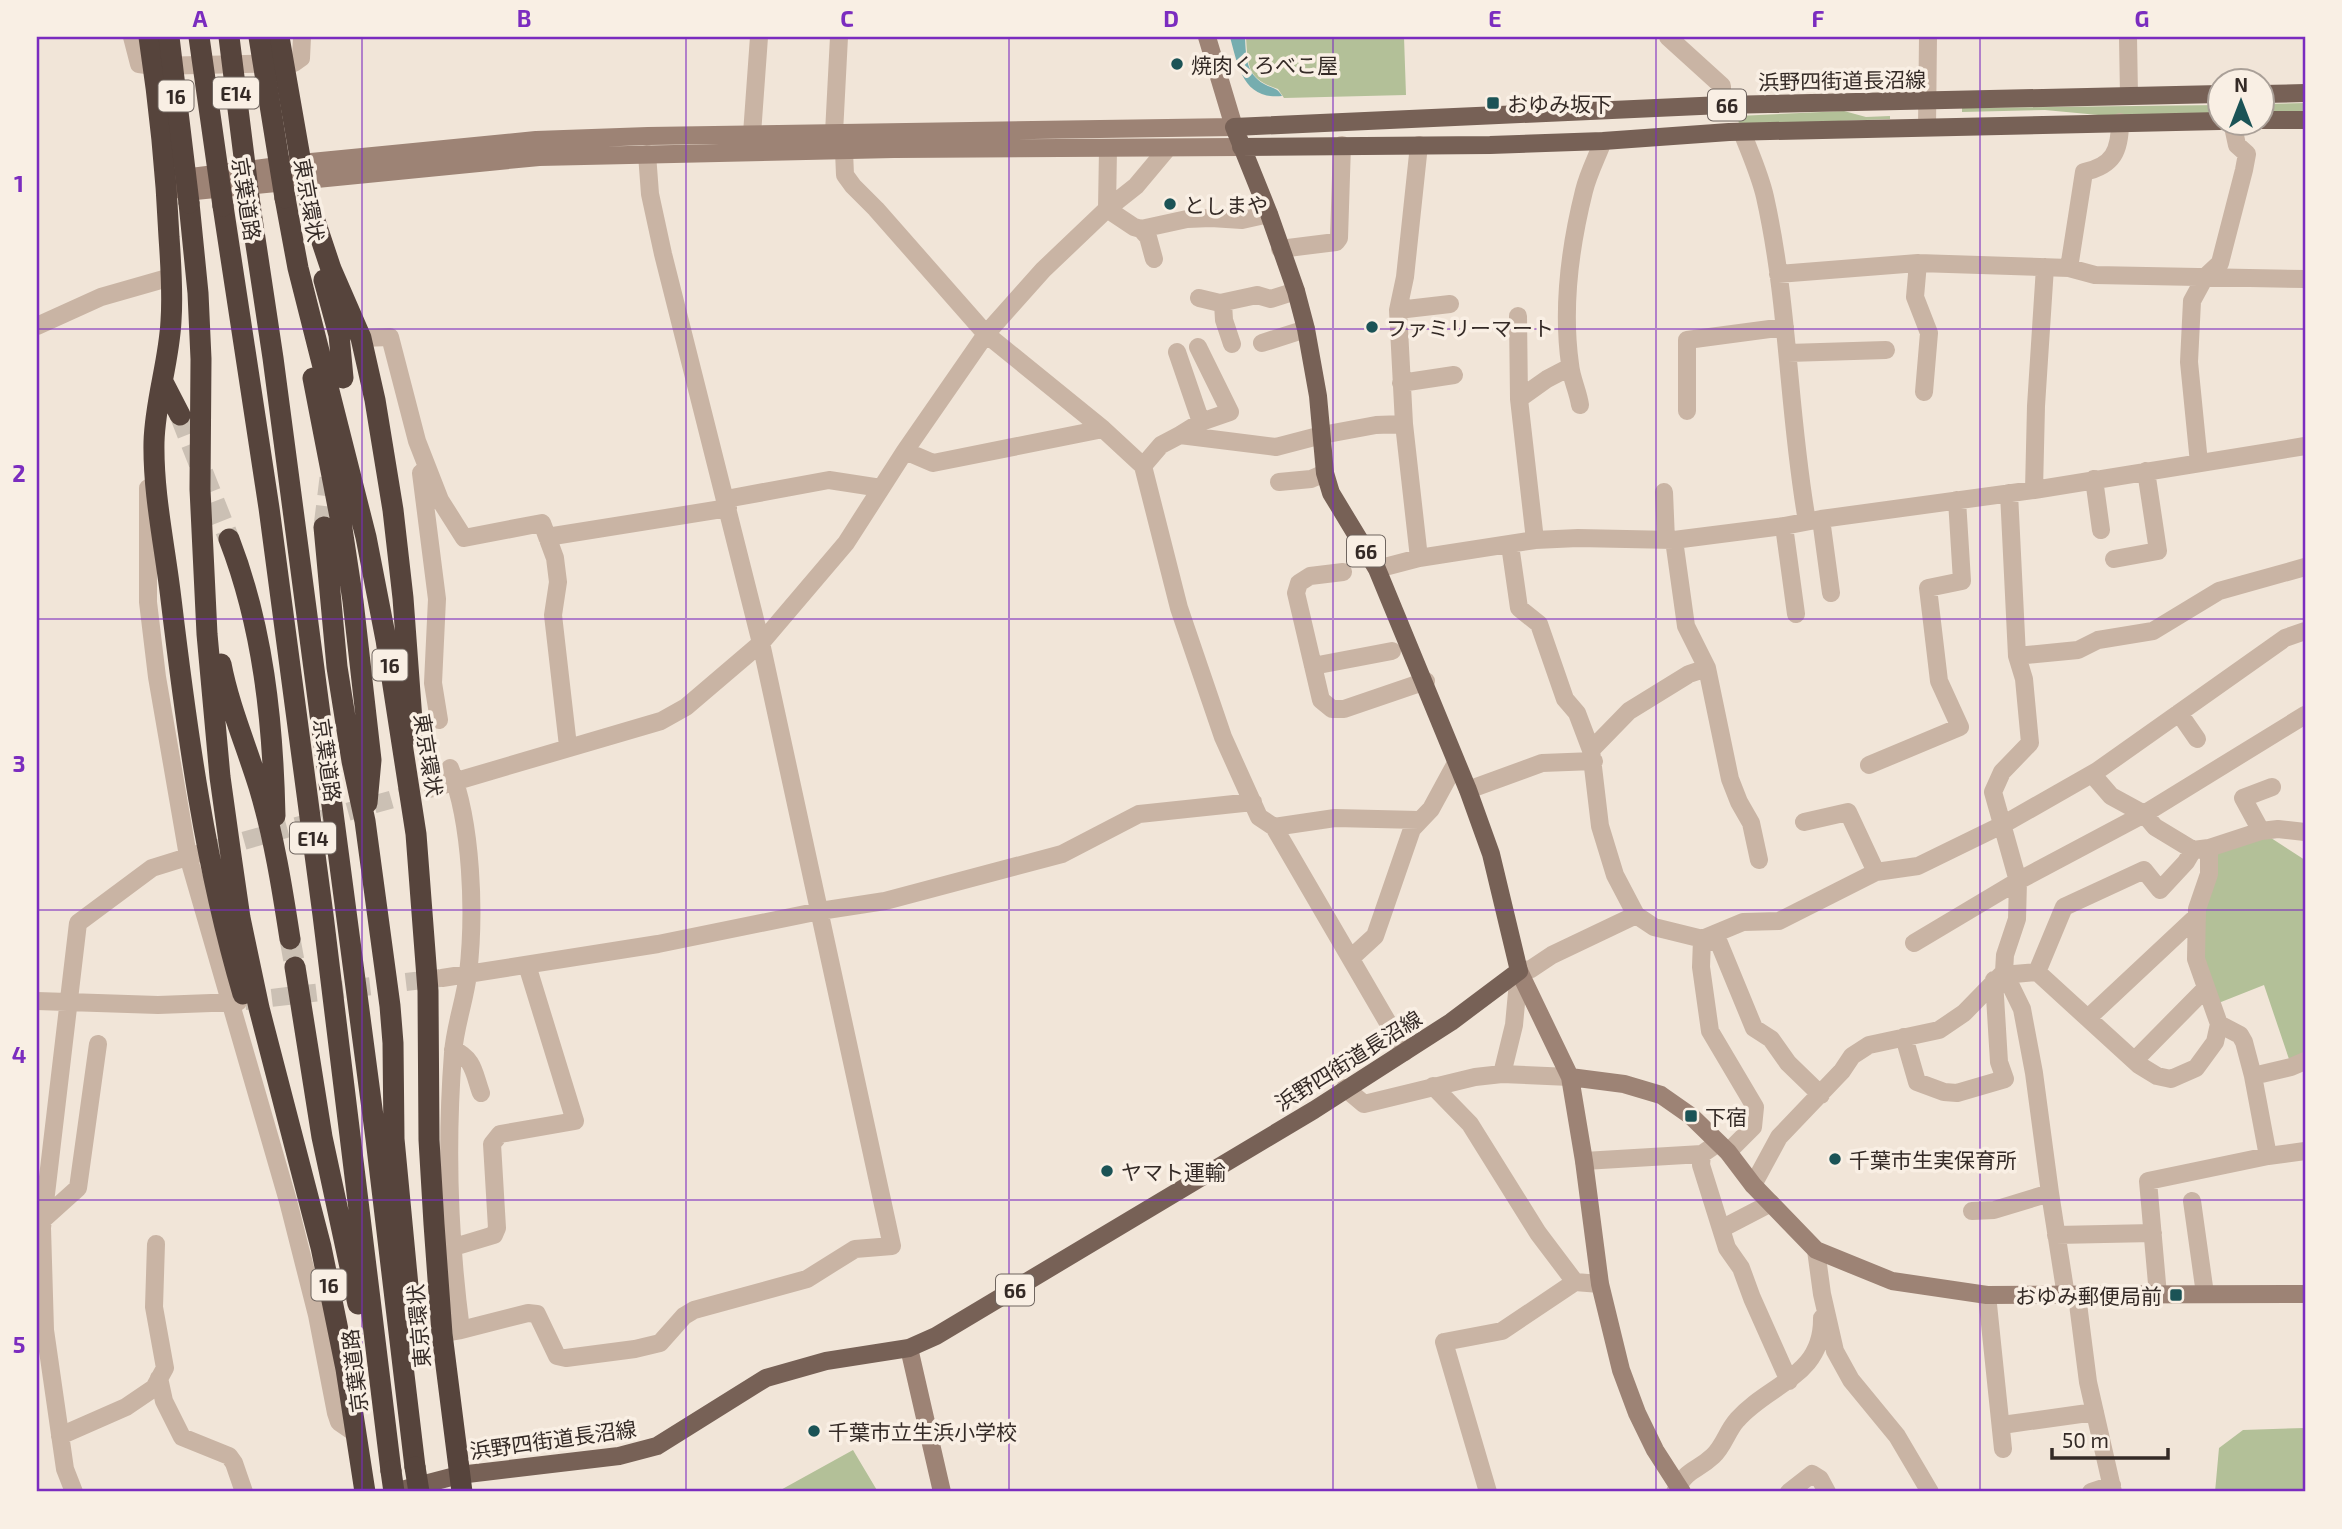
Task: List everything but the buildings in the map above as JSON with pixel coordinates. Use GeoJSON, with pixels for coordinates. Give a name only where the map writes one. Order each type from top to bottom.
{"type":"FeatureCollection","features":[{"type":"Feature","properties":{"kind":"highway"},"geometry":{"type":"LineString","coordinates":[[149,37],[167,188],[172,319],[154,442],[158,512],[191,756],[209,860],[232,955],[260,1052],[276,1081]]}},
{"type":"Feature","properties":{"kind":"highway","name":"16"},"geometry":{"type":"LineString","coordinates":[[169,37],[198,293],[201,359],[201,516],[206,634],[222,790],[240,918],[276,1081],[321,1247],[365,1492]]}},
{"type":"Feature","properties":{"kind":"highway","name":"京葉道路"},"geometry":{"type":"LineString","coordinates":[[199,37],[269,509],[322,901],[393,1482]]}},
{"type":"Feature","properties":{"kind":"highway","name":"京葉道路"},"geometry":{"type":"LineString","coordinates":[[229,37],[419,1492]]}},
{"type":"Feature","properties":{"kind":"highway","name":"東京環状"},"geometry":{"type":"LineString","coordinates":[[259,37],[298,268],[366,537],[386,640],[416,834],[428,991],[429,1140],[452,1332],[461,1484]]}},
{"type":"Feature","properties":{"kind":"highway"},"geometry":{"type":"LineString","coordinates":[[279,37],[312,212],[331,269],[361,338],[375,401],[399,560],[411,697],[416,834]]}},
{"type":"Feature","properties":{"kind":"highway"},"geometry":{"type":"LineString","coordinates":[[312,212],[314,245],[339,335],[343,378]]}},
{"type":"Feature","properties":{"kind":"highway"},"geometry":{"type":"LineString","coordinates":[[298,268],[309,354],[342,529],[361,666],[371,760],[365,821]]}},
{"type":"Feature","properties":{"kind":"highway"},"geometry":{"type":"LineString","coordinates":[[163,382],[180,415]]}},
{"type":"Feature","properties":{"kind":"highway"},"geometry":{"type":"LineString","coordinates":[[201,516],[211,555],[215,628],[229,703],[258,785],[275,846],[290,939]]}},
{"type":"Feature","properties":{"kind":"highway"},"geometry":{"type":"LineString","coordinates":[[324,527],[337,667],[365,821],[393,1043],[394,1139],[418,1395],[412,1429]]}},
{"type":"Feature","properties":{"kind":"highway"},"geometry":{"type":"LineString","coordinates":[[229,539],[250,600],[263,664],[274,782],[275,846]]}},
{"type":"Feature","properties":{"kind":"highway"},"geometry":{"type":"LineString","coordinates":[[295,967],[322,1137],[369,1362],[382,1397]]}},
{"type":"Feature","properties":{"kind":"main road"},"geometry":{"type":"LineString","coordinates":[[2276,94],[2305,93]]}},
{"type":"Feature","properties":{"kind":"main road","name":"浜野四街道長沼線"},"geometry":{"type":"LineString","coordinates":[[1234,127],[1722,105],[2206,94]]}},
{"type":"Feature","properties":{"kind":"main road"},"geometry":{"type":"LineString","coordinates":[[2276,120],[2305,120]]}},
{"type":"Feature","properties":{"kind":"main road","name":"66"},"geometry":{"type":"LineString","coordinates":[[1241,147],[1490,145],[1742,132],[2206,121]]}},
{"type":"Feature","properties":{"kind":"main road","name":"66"},"geometry":{"type":"LineString","coordinates":[[1234,127],[1296,291],[1318,396],[1325,473],[1331,493],[1377,569],[1426,681],[1491,854],[1519,971]]}},
{"type":"Feature","properties":{"kind":"main road","name":"浜野四街道長沼線"},"geometry":{"type":"LineString","coordinates":[[393,1482],[461,1484],[657,1447],[766,1378],[826,1361],[909,1348],[962,1322],[1302,1118],[1451,1022],[1519,971]]}},
{"type":"Feature","properties":{"kind":"street"},"geometry":{"type":"LineString","coordinates":[[132,37],[139,64],[153,66],[294,63],[301,58],[302,37]]}},
{"type":"Feature","properties":{"kind":"street"},"geometry":{"type":"LineString","coordinates":[[752,134],[759,37]]}},
{"type":"Feature","properties":{"kind":"street"},"geometry":{"type":"LineString","coordinates":[[834,133],[839,37]]}},
{"type":"Feature","properties":{"kind":"street"},"geometry":{"type":"LineString","coordinates":[[303,172],[457,146],[536,141],[752,134],[1234,127],[1207,37]]}},
{"type":"Feature","properties":{"kind":"street"},"geometry":{"type":"LineString","coordinates":[[1668,37],[1722,86],[1722,105]]}},
{"type":"Feature","properties":{"kind":"street"},"geometry":{"type":"LineString","coordinates":[[1927,127],[1928,37]]}},
{"type":"Feature","properties":{"kind":"street"},"geometry":{"type":"LineString","coordinates":[[2128,37],[2129,96]]}},
{"type":"Feature","properties":{"kind":"street"},"geometry":{"type":"LineString","coordinates":[[2069,268],[2084,172],[2099,169],[2115,154],[2120,142],[2120,122]]}},
{"type":"Feature","properties":{"kind":"street"},"geometry":{"type":"LineString","coordinates":[[1742,132],[1765,195],[1779,274],[1799,478],[1814,520],[1831,593]]}},
{"type":"Feature","properties":{"kind":"street"},"geometry":{"type":"LineString","coordinates":[[2199,463],[2189,362],[2192,301],[2205,277],[2220,263],[2247,154],[2238,145],[2236,136]]}},
{"type":"Feature","properties":{"kind":"street"},"geometry":{"type":"LineString","coordinates":[[1580,405],[1578,389],[1570,367],[1566,310],[1584,190],[1603,141]]}},
{"type":"Feature","properties":{"kind":"street"},"geometry":{"type":"LineString","coordinates":[[1280,249],[1336,242],[1339,238],[1342,145]]}},
{"type":"Feature","properties":{"kind":"street"},"geometry":{"type":"LineString","coordinates":[[1419,145],[1405,277],[1398,310],[1404,424],[1419,558]]}},
{"type":"Feature","properties":{"kind":"street"},"geometry":{"type":"LineString","coordinates":[[167,188],[191,177],[540,158],[647,154],[1241,147]]}},
{"type":"Feature","properties":{"kind":"street"},"geometry":{"type":"LineString","coordinates":[[1107,208],[1108,149]]}},
{"type":"Feature","properties":{"kind":"street"},"geometry":{"type":"LineString","coordinates":[[433,788],[453,775],[661,720],[687,707],[761,643],[846,543],[905,451],[986,334],[1043,270],[1107,208],[1136,186],[1167,149]]}},
{"type":"Feature","properties":{"kind":"street"},"geometry":{"type":"LineString","coordinates":[[844,151],[845,175],[853,186],[876,208],[986,334],[1103,429],[1143,466],[1179,608],[1223,737],[1259,817],[1274,827],[1405,1052]]}},
{"type":"Feature","properties":{"kind":"street"},"geometry":{"type":"LineString","coordinates":[[453,775],[463,813],[471,923],[468,975],[453,1050],[451,1189],[456,1287],[452,1332],[528,1313],[537,1314],[557,1356],[566,1358],[635,1349],[660,1343],[684,1316],[694,1310],[807,1279],[855,1249],[891,1246],[761,643],[663,254],[650,194],[647,154]]}},
{"type":"Feature","properties":{"kind":"street"},"geometry":{"type":"LineString","coordinates":[[1107,208],[1134,227],[1142,229],[1187,219],[1242,220],[1269,214]]}},
{"type":"Feature","properties":{"kind":"street"},"geometry":{"type":"LineString","coordinates":[[1142,229],[1148,237],[1154,259]]}},
{"type":"Feature","properties":{"kind":"street"},"geometry":{"type":"LineString","coordinates":[[1779,274],[1918,263],[2069,268],[2095,275],[2305,279]]}},
{"type":"Feature","properties":{"kind":"street"},"geometry":{"type":"LineString","coordinates":[[1918,263],[1915,297],[1929,333],[1924,392]]}},
{"type":"Feature","properties":{"kind":"street"},"geometry":{"type":"LineString","coordinates":[[2034,490],[2036,406],[2045,267]]}},
{"type":"Feature","properties":{"kind":"street"},"geometry":{"type":"LineString","coordinates":[[37,326],[101,297],[171,277]]}},
{"type":"Feature","properties":{"kind":"street"},"geometry":{"type":"LineString","coordinates":[[1199,298],[1223,303],[1257,295],[1271,299],[1296,291]]}},
{"type":"Feature","properties":{"kind":"street"},"geometry":{"type":"LineString","coordinates":[[1223,303],[1224,320],[1232,344]]}},
{"type":"Feature","properties":{"kind":"street"},"geometry":{"type":"LineString","coordinates":[[1398,310],[1450,304]]}},
{"type":"Feature","properties":{"kind":"street"},"geometry":{"type":"LineString","coordinates":[[1518,316],[1519,400],[1535,540]]}},
{"type":"Feature","properties":{"kind":"street"},"geometry":{"type":"LineString","coordinates":[[1687,411],[1687,340],[1784,327]]}},
{"type":"Feature","properties":{"kind":"street"},"geometry":{"type":"LineString","coordinates":[[1262,343],[1306,329]]}},
{"type":"Feature","properties":{"kind":"street"},"geometry":{"type":"LineString","coordinates":[[361,338],[390,337],[417,442],[437,599],[433,683],[439,720]]}},
{"type":"Feature","properties":{"kind":"street"},"geometry":{"type":"LineString","coordinates":[[1143,466],[1161,444],[1201,422],[1230,412],[1198,347]]}},
{"type":"Feature","properties":{"kind":"street"},"geometry":{"type":"LineString","coordinates":[[1787,353],[1886,350]]}},
{"type":"Feature","properties":{"kind":"street"},"geometry":{"type":"LineString","coordinates":[[1177,352],[1201,422]]}},
{"type":"Feature","properties":{"kind":"street"},"geometry":{"type":"LineString","coordinates":[[1519,400],[1570,367]]}},
{"type":"Feature","properties":{"kind":"street"},"geometry":{"type":"LineString","coordinates":[[1401,383],[1454,375]]}},
{"type":"Feature","properties":{"kind":"street"},"geometry":{"type":"LineString","coordinates":[[1180,435],[1276,447],[1376,425],[1404,424]]}},
{"type":"Feature","properties":{"kind":"street"},"geometry":{"type":"LineString","coordinates":[[905,451],[933,463],[1103,429]]}},
{"type":"Feature","properties":{"kind":"street"},"geometry":{"type":"LineString","coordinates":[[154,442],[148,485],[148,602],[157,677],[193,855],[288,1201],[317,1315],[336,1413],[339,1422],[355,1433]]}},
{"type":"Feature","properties":{"kind":"street"},"geometry":{"type":"LineString","coordinates":[[417,442],[440,500],[464,538],[542,523],[555,558],[558,582],[553,615],[568,746]]}},
{"type":"Feature","properties":{"kind":"street"},"geometry":{"type":"LineString","coordinates":[[1377,569],[1419,558],[1535,540],[1670,540],[1784,526],[2034,490],[2305,446]]}},
{"type":"Feature","properties":{"kind":"street"},"geometry":{"type":"LineString","coordinates":[[2114,559],[2158,551],[2146,471]]}},
{"type":"Feature","properties":{"kind":"street"},"geometry":{"type":"LineString","coordinates":[[1279,482],[1311,479],[1325,473]]}},
{"type":"Feature","properties":{"kind":"street"},"geometry":{"type":"LineString","coordinates":[[2094,479],[2101,530]]}},
{"type":"Feature","properties":{"kind":"street"},"geometry":{"type":"LineString","coordinates":[[547,537],[727,504],[829,480],[881,488]]}},
{"type":"Feature","properties":{"kind":"street"},"geometry":{"type":"LineString","coordinates":[[1664,492],[1686,626],[1707,668],[1730,779],[1739,803],[1751,823],[1759,860]]}},
{"type":"Feature","properties":{"kind":"street"},"geometry":{"type":"LineString","coordinates":[[1904,1037],[1917,1082],[1944,1092],[1956,1093],[2005,1079],[1999,1062],[1999,976],[2017,919],[2018,881],[1993,792],[2002,772],[2030,743],[2024,679],[2017,656],[2009,493]]}},
{"type":"Feature","properties":{"kind":"street"},"geometry":{"type":"LineString","coordinates":[[1869,765],[1960,727],[1939,681],[1928,588],[1962,581],[1957,500]]}},
{"type":"Feature","properties":{"kind":"street"},"geometry":{"type":"LineString","coordinates":[[1784,526],[1796,614]]}},
{"type":"Feature","properties":{"kind":"street"},"geometry":{"type":"LineString","coordinates":[[1510,545],[1519,608],[1539,624],[1565,699],[1577,713],[1593,756],[1600,826],[1615,875],[1636,915],[1654,928],[1720,943],[1754,1028],[1772,1039],[1788,1063],[1821,1095]]}},
{"type":"Feature","properties":{"kind":"street"},"geometry":{"type":"LineString","coordinates":[[2017,656],[2078,650],[2098,640],[2154,631],[2219,591],[2305,568]]}},
{"type":"Feature","properties":{"kind":"street"},"geometry":{"type":"LineString","coordinates":[[1343,572],[1310,576],[1299,583],[1296,593],[1321,700],[1332,709],[1344,709],[1426,681]]}},
{"type":"Feature","properties":{"kind":"street"},"geometry":{"type":"LineString","coordinates":[[1702,939],[1744,922],[1779,921],[1876,872],[1918,866],[2004,824],[2092,774],[2285,638],[2305,631]]}},
{"type":"Feature","properties":{"kind":"street"},"geometry":{"type":"LineString","coordinates":[[1313,666],[1392,651]]}},
{"type":"Feature","properties":{"kind":"street"},"geometry":{"type":"LineString","coordinates":[[1468,790],[1542,763],[1593,756],[1629,711],[1689,674],[1707,668]]}},
{"type":"Feature","properties":{"kind":"street"},"geometry":{"type":"LineString","coordinates":[[2179,713],[2197,739]]}},
{"type":"Feature","properties":{"kind":"street"},"geometry":{"type":"LineString","coordinates":[[1914,943],[2018,881],[2144,814],[2305,715]]}},
{"type":"Feature","properties":{"kind":"street"},"geometry":{"type":"LineString","coordinates":[[1351,958],[1375,936],[1412,829],[1431,809],[1457,763]]}},
{"type":"Feature","properties":{"kind":"street"},"geometry":{"type":"LineString","coordinates":[[1753,1185],[1779,1137],[1821,1095],[1852,1056],[1869,1045],[1939,1030],[1964,1013],[1999,976],[2037,972],[2135,1060],[2157,1076],[2171,1079],[2196,1068],[2215,1042],[2219,1024],[2196,959],[2197,916],[2209,874],[2201,849],[2155,827],[2144,814],[2111,796],[2092,774]]}},
{"type":"Feature","properties":{"kind":"street"},"geometry":{"type":"LineString","coordinates":[[2261,831],[2243,798],[2272,787]]}},
{"type":"Feature","properties":{"kind":"street"},"geometry":{"type":"LineString","coordinates":[[442,978],[658,944],[820,911],[885,901],[1062,853],[1139,814],[1253,803]]}},
{"type":"Feature","properties":{"kind":"street"},"geometry":{"type":"LineString","coordinates":[[1804,822],[1848,812],[1876,872]]}},
{"type":"Feature","properties":{"kind":"street"},"geometry":{"type":"LineString","coordinates":[[1274,827],[1335,818],[1419,820]]}},
{"type":"Feature","properties":{"kind":"street"},"geometry":{"type":"LineString","coordinates":[[2037,972],[2064,907],[2144,870],[2160,890],[2201,849],[2278,828],[2305,832]]}},
{"type":"Feature","properties":{"kind":"street"},"geometry":{"type":"LineString","coordinates":[[74,1492],[65,1469],[45,1330],[40,1223],[78,923],[152,868],[193,855]]}},
{"type":"Feature","properties":{"kind":"street"},"geometry":{"type":"LineString","coordinates":[[1519,971],[1531,970],[1552,955],[1636,915]]}},
{"type":"Feature","properties":{"kind":"street"},"geometry":{"type":"LineString","coordinates":[[2090,1017],[2197,916]]}},
{"type":"Feature","properties":{"kind":"street"},"geometry":{"type":"LineString","coordinates":[[1584,1161],[1702,1154],[1723,1147],[1753,1127],[1755,1107],[1710,1031],[1701,967],[1702,939]]}},
{"type":"Feature","properties":{"kind":"street"},"geometry":{"type":"LineString","coordinates":[[454,1247],[494,1236],[497,1228],[492,1144],[495,1138],[500,1134],[575,1121],[527,965]]}},
{"type":"Feature","properties":{"kind":"street"},"geometry":{"type":"LineString","coordinates":[[1502,1074],[1514,1025],[1519,971]]}},
{"type":"Feature","properties":{"kind":"street"},"geometry":{"type":"LineString","coordinates":[[1519,971],[1570,1077],[1600,1284],[1612,1341],[1637,1413],[1678,1490]]}},
{"type":"Feature","properties":{"kind":"street"},"geometry":{"type":"LineString","coordinates":[[1999,976],[2022,1009],[2034,1073],[2056,1235],[2072,1296],[2112,1488],[2091,1492]]}},
{"type":"Feature","properties":{"kind":"street"},"geometry":{"type":"LineString","coordinates":[[2135,1060],[2206,988]]}},
{"type":"Feature","properties":{"kind":"street"},"geometry":{"type":"LineString","coordinates":[[37,1001],[158,1005],[234,1003]]}},
{"type":"Feature","properties":{"kind":"street"},"geometry":{"type":"LineString","coordinates":[[2219,1024],[2240,1035],[2244,1042],[2269,1156]]}},
{"type":"Feature","properties":{"kind":"street"},"geometry":{"type":"LineString","coordinates":[[40,1223],[78,1188],[98,1044]]}},
{"type":"Feature","properties":{"kind":"street"},"geometry":{"type":"LineString","coordinates":[[453,1050],[464,1054],[471,1063],[481,1093]]}},
{"type":"Feature","properties":{"kind":"street"},"geometry":{"type":"LineString","coordinates":[[2253,1076],[2305,1061]]}},
{"type":"Feature","properties":{"kind":"street"},"geometry":{"type":"LineString","coordinates":[[1345,1088],[1364,1104],[1433,1086],[1502,1074],[1570,1077],[1624,1084],[1661,1095],[1692,1116],[1723,1147],[1753,1185],[1815,1250],[1892,1281],[1987,1295],[2305,1294]]}},
{"type":"Feature","properties":{"kind":"street"},"geometry":{"type":"LineString","coordinates":[[1433,1086],[1470,1124],[1538,1233],[1576,1282]]}},
{"type":"Feature","properties":{"kind":"street"},"geometry":{"type":"LineString","coordinates":[[2158,1295],[2148,1181],[2305,1151]]}},
{"type":"Feature","properties":{"kind":"street"},"geometry":{"type":"LineString","coordinates":[[1702,1154],[1701,1165],[1727,1248],[1741,1268],[1789,1381]]}},
{"type":"Feature","properties":{"kind":"street"},"geometry":{"type":"LineString","coordinates":[[1972,1211],[1994,1210],[2050,1193]]}},
{"type":"Feature","properties":{"kind":"street"},"geometry":{"type":"LineString","coordinates":[[2192,1201],[2205,1294]]}},
{"type":"Feature","properties":{"kind":"street"},"geometry":{"type":"LineString","coordinates":[[1721,1229],[1772,1203]]}},
{"type":"Feature","properties":{"kind":"street"},"geometry":{"type":"LineString","coordinates":[[2056,1235],[2153,1233]]}},
{"type":"Feature","properties":{"kind":"street"},"geometry":{"type":"LineString","coordinates":[[60,1436],[126,1407],[154,1388],[165,1368],[154,1307],[156,1244]]}},
{"type":"Feature","properties":{"kind":"street"},"geometry":{"type":"LineString","coordinates":[[1815,1250],[1835,1351],[1851,1380],[1897,1436],[1930,1492]]}},
{"type":"Feature","properties":{"kind":"street"},"geometry":{"type":"LineString","coordinates":[[1488,1492],[1444,1342],[1502,1331],[1576,1282],[1600,1284]]}},
{"type":"Feature","properties":{"kind":"street"},"geometry":{"type":"LineString","coordinates":[[1678,1490],[1686,1474],[1712,1457],[1725,1442],[1735,1422],[1755,1402],[1789,1381],[1816,1353],[1822,1337],[1822,1294]]}},
{"type":"Feature","properties":{"kind":"street"},"geometry":{"type":"LineString","coordinates":[[1987,1295],[2003,1449]]}},
{"type":"Feature","properties":{"kind":"street"},"geometry":{"type":"LineString","coordinates":[[909,1348],[942,1492]]}},
{"type":"Feature","properties":{"kind":"street"},"geometry":{"type":"LineString","coordinates":[[159,1378],[164,1401],[181,1437],[229,1456],[244,1492]]}},
{"type":"Feature","properties":{"kind":"street"},"geometry":{"type":"LineString","coordinates":[[2002,1425],[2095,1412]]}},
{"type":"Feature","properties":{"kind":"street"},"geometry":{"type":"LineString","coordinates":[[1789,1492],[1812,1474],[1820,1479],[1826,1492]]}},
{"type":"Feature","properties":{"kind":"green space"},"geometry":{"type":"Polygon","coordinates":[[[1246,37],[1404,37],[1406,95],[1284,98],[1278,89],[1260,81],[1251,70],[1246,37]]]}},
{"type":"Feature","properties":{"kind":"green space"},"geometry":{"type":"Polygon","coordinates":[[[2305,103],[2305,113],[2276,114],[2276,104],[2305,103]]]}},
{"type":"Feature","properties":{"kind":"green space"},"geometry":{"type":"Polygon","coordinates":[[[2206,105],[2206,114],[2109,116],[2045,110],[1962,112],[1962,108],[2206,105]]]}},
{"type":"Feature","properties":{"kind":"green space"},"geometry":{"type":"Polygon","coordinates":[[[1844,111],[1866,117],[1890,116],[1890,119],[1739,125],[1738,116],[1844,111]]]}},
{"type":"Feature","properties":{"kind":"green space"},"geometry":{"type":"Polygon","coordinates":[[[2268,836],[2305,860],[2305,1058],[2291,1065],[2264,985],[2216,1004],[2201,959],[2199,931],[2212,850],[2268,836]]]}},
{"type":"Feature","properties":{"kind":"green space"},"geometry":{"type":"Polygon","coordinates":[[[2305,1428],[2305,1492],[2215,1492],[2219,1448],[2243,1430],[2305,1428]]]}},
{"type":"Feature","properties":{"kind":"green space"},"geometry":{"type":"Polygon","coordinates":[[[853,1450],[878,1492],[777,1492],[853,1450]]]}},
{"type":"Feature","properties":{"kind":"water"},"geometry":{"type":"Polygon","coordinates":[[[1230,37],[1245,37],[1251,72],[1282,96],[1269,96],[1251,87],[1244,79],[1230,37]]]}},
{"type":"Feature","properties":{"kind":"tunnel"},"geometry":{"type":"LineString","coordinates":[[180,415],[229,539]]}},
{"type":"Feature","properties":{"kind":"tunnel"},"geometry":{"type":"LineString","coordinates":[[324,527],[330,478]]}},
{"type":"Feature","properties":{"kind":"tunnel"},"geometry":{"type":"LineString","coordinates":[[218,848],[433,788]]}},
{"type":"Feature","properties":{"kind":"tunnel"},"geometry":{"type":"LineString","coordinates":[[290,939],[295,967]]}},
{"type":"Feature","properties":{"kind":"tunnel"},"geometry":{"type":"LineString","coordinates":[[245,1001],[440,978]]}},
{"type":"Feature","properties":{"kind":"place","name":"焼肉くろべこ屋"},"geometry":{"type":"Point","coordinates":[1177,64]}},
{"type":"Feature","properties":{"kind":"place","name":"おゆみ坂下"},"geometry":{"type":"Point","coordinates":[1493,103]}},
{"type":"Feature","properties":{"kind":"place","name":"としまや"},"geometry":{"type":"Point","coordinates":[1170,204]}},
{"type":"Feature","properties":{"kind":"place","name":"ファミリーマート"},"geometry":{"type":"Point","coordinates":[1372,327]}},
{"type":"Feature","properties":{"kind":"place","name":"下宿"},"geometry":{"type":"Point","coordinates":[1691,1116]}},
{"type":"Feature","properties":{"kind":"place","name":"千葉市生実保育所"},"geometry":{"type":"Point","coordinates":[1835,1159]}},
{"type":"Feature","properties":{"kind":"place","name":"ヤマト運輸"},"geometry":{"type":"Point","coordinates":[1107,1171]}},
{"type":"Feature","properties":{"kind":"place","name":"おゆみ郵便局前"},"geometry":{"type":"Point","coordinates":[2176,1295]}},
{"type":"Feature","properties":{"kind":"place","name":"千葉市立生浜小学校"},"geometry":{"type":"Point","coordinates":[814,1431]}}]}
